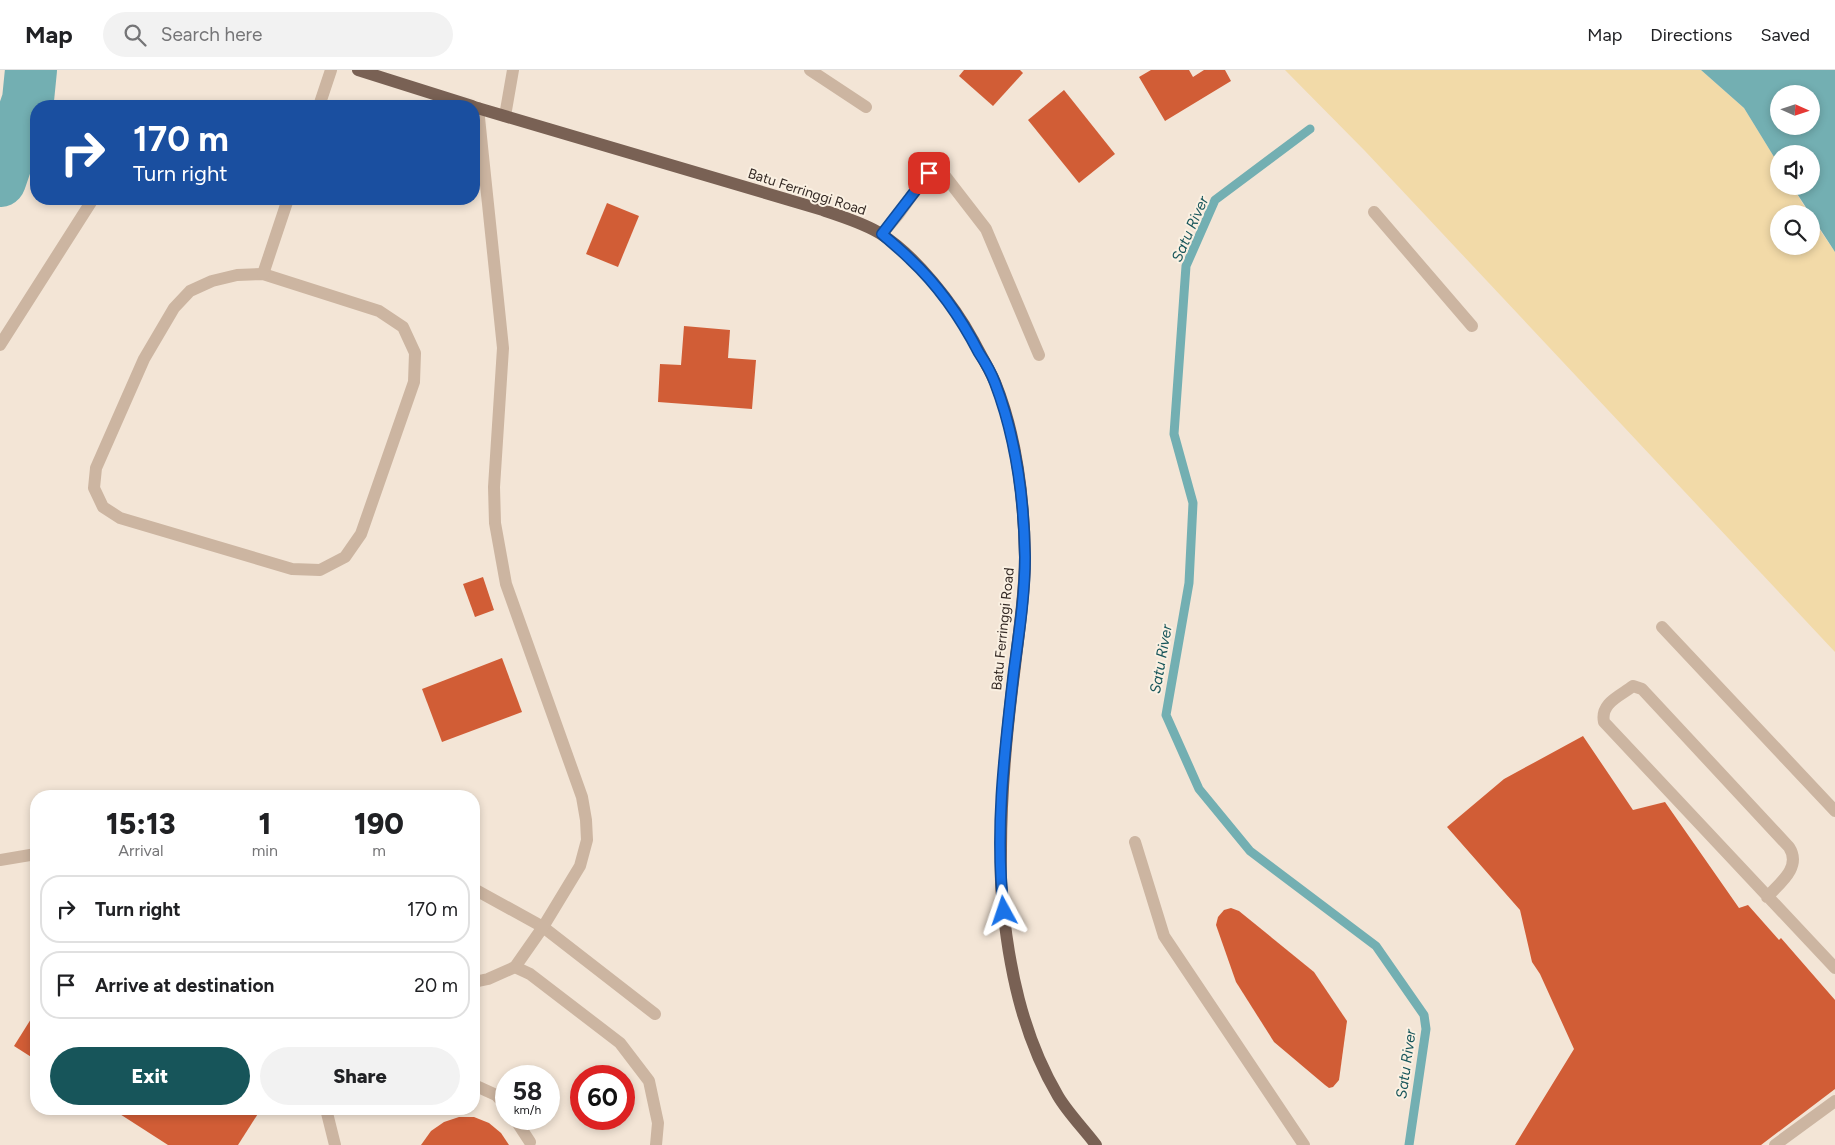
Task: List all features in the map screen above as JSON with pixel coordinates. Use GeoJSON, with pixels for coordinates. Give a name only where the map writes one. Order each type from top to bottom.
{"type":"FeatureCollection","features":[{"type":"Feature","properties":{"kind":"main road","name":"Batu Ferringgi Road"},"geometry":{"type":"LineString","coordinates":[[358,70],[453,100]]}},
{"type":"Feature","properties":{"kind":"main road","name":"Batu Ferringgi Road"},"geometry":{"type":"LineString","coordinates":[[480,108],[823,210],[861,224],[882,234],[910,258],[934,284],[966,327],[995,381],[1011,433],[1021,494],[1025,558],[1021,616],[1004,762],[1002,800],[1001,893],[1010,963],[1024,1022],[1036,1054],[1058,1097],[1096,1145]]}},
{"type":"Feature","properties":{"kind":"street"},"geometry":{"type":"LineString","coordinates":[[321,100],[331,70]]}},
{"type":"Feature","properties":{"kind":"street"},"geometry":{"type":"LineString","coordinates":[[505,116],[513,70]]}},
{"type":"Feature","properties":{"kind":"street"},"geometry":{"type":"LineString","coordinates":[[810,70],[866,107]]}},
{"type":"Feature","properties":{"kind":"street"},"geometry":{"type":"LineString","coordinates":[[480,150],[503,348],[494,487],[495,523],[506,584],[582,797],[586,820],[586,840],[580,866],[542,927],[514,967],[480,981]]}},
{"type":"Feature","properties":{"kind":"street"},"geometry":{"type":"LineString","coordinates":[[882,234],[935,163],[986,229],[1039,355]]}},
{"type":"Feature","properties":{"kind":"street"},"geometry":{"type":"LineString","coordinates":[[0,345],[89,205]]}},
{"type":"Feature","properties":{"kind":"street"},"geometry":{"type":"LineString","coordinates":[[263,274],[286,205]]}},
{"type":"Feature","properties":{"kind":"street"},"geometry":{"type":"LineString","coordinates":[[1374,212],[1472,326]]}},
{"type":"Feature","properties":{"kind":"street"},"geometry":{"type":"LineString","coordinates":[[263,274],[379,312],[403,327],[416,353],[414,382],[361,534],[345,557],[320,570],[292,569],[120,518],[103,507],[94,488],[96,468],[140,368],[174,308],[190,291],[212,281],[237,275],[263,274]]}},
{"type":"Feature","properties":{"kind":"street"},"geometry":{"type":"LineString","coordinates":[[1662,627],[1835,811]]}},
{"type":"Feature","properties":{"kind":"street"},"geometry":{"type":"LineString","coordinates":[[1767,897],[1790,872],[1794,860],[1793,853],[1789,847],[1642,689],[1633,686],[1606,705],[1602,714],[1604,722],[1767,897],[1835,968]]}},
{"type":"Feature","properties":{"kind":"street"},"geometry":{"type":"LineString","coordinates":[[1135,842],[1164,936],[1304,1145]]}},
{"type":"Feature","properties":{"kind":"street"},"geometry":{"type":"LineString","coordinates":[[0,860],[30,855]]}},
{"type":"Feature","properties":{"kind":"street"},"geometry":{"type":"LineString","coordinates":[[480,892],[542,927],[655,1014]]}},
{"type":"Feature","properties":{"kind":"street"},"geometry":{"type":"LineString","coordinates":[[514,967],[530,974],[620,1043],[649,1081],[658,1123],[656,1145]]}},
{"type":"Feature","properties":{"kind":"street"},"geometry":{"type":"LineString","coordinates":[[480,1088],[495,1095]]}},
{"type":"Feature","properties":{"kind":"street"},"geometry":{"type":"LineString","coordinates":[[1775,1145],[1835,1101]]}},
{"type":"Feature","properties":{"kind":"street"},"geometry":{"type":"LineString","coordinates":[[328,1115],[336,1145]]}},
{"type":"Feature","properties":{"kind":"street"},"geometry":{"type":"LineString","coordinates":[[522,1130],[530,1142]]}},
{"type":"Feature","properties":{"kind":"sand"},"geometry":{"type":"Polygon","coordinates":[[[1285,70],[1701,70],[1744,108],[1770,150],[1770,195],[1797,195],[1804,205],[1770,205],[1770,255],[1820,255],[1820,230],[1835,252],[1835,652],[1365,151],[1285,70]]]}},
{"type":"Feature","properties":{"kind":"water"},"geometry":{"type":"Polygon","coordinates":[[[1701,70],[1835,70],[1835,252],[1820,229],[1820,205],[1804,205],[1798,195],[1820,195],[1820,145],[1770,145],[1770,150],[1744,108],[1701,70]]]}},
{"type":"Feature","properties":{"kind":"building"},"geometry":{"type":"Polygon","coordinates":[[[964,70],[1020,70],[1023,73],[993,106],[959,76],[964,70]]]}},
{"type":"Feature","properties":{"kind":"building"},"geometry":{"type":"Polygon","coordinates":[[[1151,70],[1189,70],[1193,77],[1204,70],[1225,70],[1231,81],[1165,121],[1139,77],[1151,70]]]}},
{"type":"Feature","properties":{"kind":"building"},"geometry":{"type":"Polygon","coordinates":[[[1064,90],[1115,154],[1079,183],[1028,120],[1064,90]]]}},
{"type":"Feature","properties":{"kind":"building"},"geometry":{"type":"Polygon","coordinates":[[[607,203],[639,216],[618,267],[586,254],[607,203]]]}},
{"type":"Feature","properties":{"kind":"building"},"geometry":{"type":"Polygon","coordinates":[[[684,326],[730,330],[728,358],[756,360],[752,409],[658,402],[660,364],[681,365],[684,326]]]}},
{"type":"Feature","properties":{"kind":"building"},"geometry":{"type":"Polygon","coordinates":[[[483,577],[494,610],[475,617],[463,584],[483,577]]]}},
{"type":"Feature","properties":{"kind":"building"},"geometry":{"type":"Polygon","coordinates":[[[502,658],[522,712],[442,742],[422,689],[502,658]]]}},
{"type":"Feature","properties":{"kind":"building"},"geometry":{"type":"Polygon","coordinates":[[[1583,736],[1633,810],[1665,802],[1739,908],[1748,905],[1779,940],[1781,938],[1835,1000],[1835,1089],[1761,1145],[1515,1145],[1574,1049],[1540,974],[1532,962],[1520,910],[1447,827],[1504,779],[1583,736]]]}},
{"type":"Feature","properties":{"kind":"building"},"geometry":{"type":"Polygon","coordinates":[[[1231,908],[1239,911],[1314,972],[1347,1021],[1339,1080],[1333,1087],[1329,1088],[1325,1085],[1274,1042],[1236,982],[1216,925],[1218,917],[1224,910],[1231,908]]]}},
{"type":"Feature","properties":{"kind":"building"},"geometry":{"type":"Polygon","coordinates":[[[30,1021],[30,1056],[14,1046],[30,1021]]]}},
{"type":"Feature","properties":{"kind":"building"},"geometry":{"type":"Polygon","coordinates":[[[121,1115],[257,1115],[238,1145],[168,1145],[121,1115]]]}},
{"type":"Feature","properties":{"kind":"building"},"geometry":{"type":"Polygon","coordinates":[[[459,1117],[474,1117],[489,1123],[495,1130],[501,1133],[509,1145],[421,1145],[431,1131],[444,1122],[459,1117]]]}},
{"type":"Feature","properties":{"kind":"waterway"},"geometry":{"type":"LineString","coordinates":[[0,181],[28,100],[31,70]]}},
{"type":"Feature","properties":{"kind":"waterway","name":"Satu River"},"geometry":{"type":"LineString","coordinates":[[1310,129],[1215,200],[1186,266],[1174,434],[1193,503],[1189,583],[1166,715],[1199,789],[1250,851],[1376,946],[1424,1015],[1426,1029],[1409,1145]]}},
{"type":"Feature","properties":{"kind":"route"},"geometry":{"type":"LineString","coordinates":[[929,173],[882,234],[910,258],[951,305],[966,327],[995,381],[1011,433],[1021,494],[1025,558],[1021,616],[1004,762],[1001,819],[1001,893],[1004,911]]}}]}
